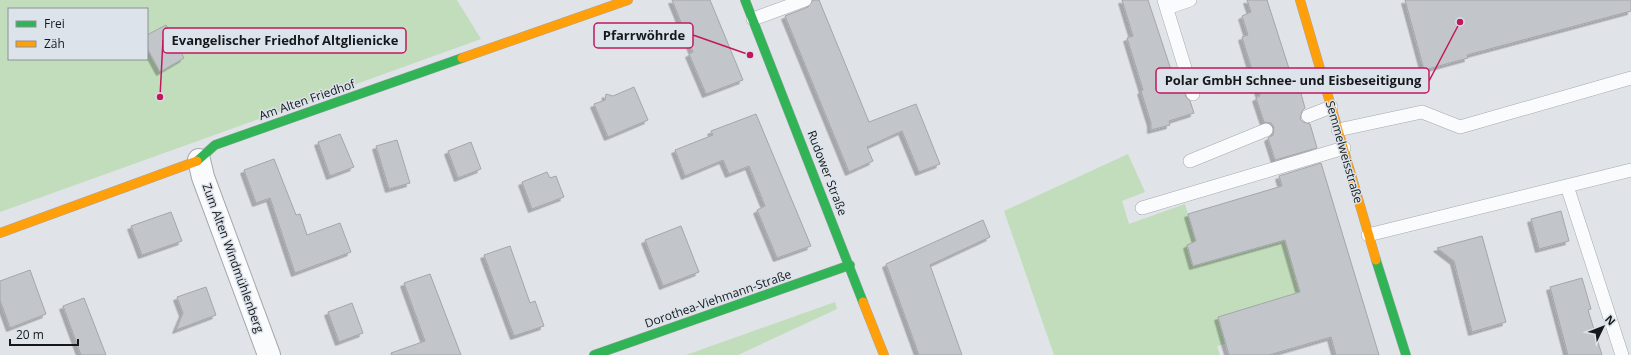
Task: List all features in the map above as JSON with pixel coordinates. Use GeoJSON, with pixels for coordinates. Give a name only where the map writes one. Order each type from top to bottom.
{"type":"FeatureCollection","features":[{"type":"Feature","properties":{"kind":"street","name":"Am Alten Friedhof"},"geometry":{"type":"LineString","coordinates":[[0,233],[199,160],[215,145],[628,0]]}},
{"type":"Feature","properties":{"kind":"street","name":"Rudower Straße"},"geometry":{"type":"LineString","coordinates":[[745,0],[884,355]]}},
{"type":"Feature","properties":{"kind":"street","name":"Semmelweisstraße"},"geometry":{"type":"LineString","coordinates":[[1300,0],[1368,235],[1406,355]]}},
{"type":"Feature","properties":{"kind":"street","name":"Zum Alten Windmühlenberg"},"geometry":{"type":"LineString","coordinates":[[199,160],[203,177],[269,355]]}},
{"type":"Feature","properties":{"kind":"street","name":"Dorothea-Viehmann-Straße"},"geometry":{"type":"LineString","coordinates":[[594,355],[850,265]]}},
{"type":"Feature","properties":{"kind":"lane"},"geometry":{"type":"LineString","coordinates":[[753,19],[805,0]]}},
{"type":"Feature","properties":{"kind":"lane"},"geometry":{"type":"LineString","coordinates":[[1190,0],[1165,4],[1194,94]]}},
{"type":"Feature","properties":{"kind":"lane"},"geometry":{"type":"LineString","coordinates":[[1338,130],[1422,112],[1460,128],[1631,78]]}},
{"type":"Feature","properties":{"kind":"lane"},"geometry":{"type":"LineString","coordinates":[[1308,116],[1331,107]]}},
{"type":"Feature","properties":{"kind":"lane"},"geometry":{"type":"LineString","coordinates":[[1190,161],[1266,130]]}},
{"type":"Feature","properties":{"kind":"lane"},"geometry":{"type":"LineString","coordinates":[[1142,208],[1344,148]]}},
{"type":"Feature","properties":{"kind":"lane"},"geometry":{"type":"LineString","coordinates":[[1368,235],[1631,170]]}},
{"type":"Feature","properties":{"kind":"lane"},"geometry":{"type":"LineString","coordinates":[[1567,186],[1622,355]]}},
{"type":"Feature","properties":{"kind":"green space"},"geometry":{"type":"Polygon","coordinates":[[[0,0],[457,0],[481,39],[0,212],[0,0]]]}},
{"type":"Feature","properties":{"kind":"green space"},"geometry":{"type":"Polygon","coordinates":[[[1128,154],[1145,192],[1122,201],[1129,224],[1185,204],[1196,241],[1187,245],[1193,266],[1285,240],[1300,292],[1218,317],[1226,344],[1217,346],[1220,355],[1054,355],[1004,211],[1128,154]]]}},
{"type":"Feature","properties":{"kind":"green space"},"geometry":{"type":"Polygon","coordinates":[[[835,302],[837,309],[738,355],[686,355],[835,302]]]}},
{"type":"Feature","properties":{"kind":"building"},"geometry":{"type":"Polygon","coordinates":[[[672,0],[710,0],[743,80],[706,94],[689,54],[693,52],[672,0]]]}},
{"type":"Feature","properties":{"kind":"building"},"geometry":{"type":"Polygon","coordinates":[[[813,0],[819,0],[869,122],[916,104],[940,164],[919,172],[902,131],[867,147],[873,161],[849,172],[785,16],[808,7],[813,0]]]}},
{"type":"Feature","properties":{"kind":"building"},"geometry":{"type":"Polygon","coordinates":[[[1122,0],[1148,0],[1178,91],[1183,89],[1186,97],[1190,101],[1194,113],[1169,121],[1170,125],[1151,130],[1151,123],[1141,91],[1143,90],[1127,38],[1133,36],[1122,0]]]}},
{"type":"Feature","properties":{"kind":"building"},"geometry":{"type":"Polygon","coordinates":[[[1247,0],[1267,0],[1293,81],[1297,79],[1305,108],[1302,111],[1300,119],[1303,122],[1310,124],[1317,148],[1275,160],[1268,138],[1273,135],[1274,127],[1271,123],[1264,122],[1256,98],[1260,96],[1242,37],[1248,35],[1242,16],[1251,12],[1247,0]]]}},
{"type":"Feature","properties":{"kind":"building"},"geometry":{"type":"Polygon","coordinates":[[[1405,0],[1631,0],[1631,11],[1467,55],[1468,58],[1424,70],[1405,0]]]}},
{"type":"Feature","properties":{"kind":"building"},"geometry":{"type":"Polygon","coordinates":[[[166,25],[184,58],[160,72],[148,50],[148,34],[166,25]]]}},
{"type":"Feature","properties":{"kind":"building"},"geometry":{"type":"Polygon","coordinates":[[[634,87],[648,120],[608,137],[594,104],[605,100],[606,94],[613,96],[634,87]]]}},
{"type":"Feature","properties":{"kind":"building"},"geometry":{"type":"Polygon","coordinates":[[[756,114],[811,246],[777,258],[757,210],[765,206],[749,166],[729,174],[723,160],[685,176],[675,150],[713,135],[711,131],[756,114]]]}},
{"type":"Feature","properties":{"kind":"building"},"geometry":{"type":"Polygon","coordinates":[[[340,134],[354,167],[330,176],[318,142],[340,134]]]}},
{"type":"Feature","properties":{"kind":"building"},"geometry":{"type":"Polygon","coordinates":[[[397,140],[410,183],[389,189],[376,146],[397,140]]]}},
{"type":"Feature","properties":{"kind":"building"},"geometry":{"type":"Polygon","coordinates":[[[471,142],[481,169],[458,178],[448,151],[471,142]]]}},
{"type":"Feature","properties":{"kind":"building"},"geometry":{"type":"Polygon","coordinates":[[[274,159],[296,215],[300,214],[307,235],[340,223],[351,252],[295,273],[270,198],[256,203],[244,170],[274,159]]]}},
{"type":"Feature","properties":{"kind":"building"},"geometry":{"type":"Polygon","coordinates":[[[1321,163],[1379,355],[1336,355],[1331,337],[1269,355],[1229,355],[1218,317],[1300,292],[1285,240],[1193,266],[1187,245],[1196,241],[1188,214],[1282,186],[1279,176],[1321,163]]]}},
{"type":"Feature","properties":{"kind":"building"},"geometry":{"type":"Polygon","coordinates":[[[547,172],[550,178],[556,176],[564,197],[532,209],[522,182],[547,172]]]}},
{"type":"Feature","properties":{"kind":"building"},"geometry":{"type":"Polygon","coordinates":[[[1561,211],[1569,241],[1539,249],[1531,219],[1561,211]]]}},
{"type":"Feature","properties":{"kind":"building"},"geometry":{"type":"Polygon","coordinates":[[[171,212],[182,241],[142,255],[131,226],[171,212]]]}},
{"type":"Feature","properties":{"kind":"building"},"geometry":{"type":"Polygon","coordinates":[[[983,220],[990,237],[930,265],[962,355],[919,355],[886,264],[983,220]]]}},
{"type":"Feature","properties":{"kind":"building"},"geometry":{"type":"Polygon","coordinates":[[[681,226],[699,272],[663,286],[645,240],[681,226]]]}},
{"type":"Feature","properties":{"kind":"building"},"geometry":{"type":"Polygon","coordinates":[[[1482,236],[1506,322],[1472,332],[1454,261],[1437,248],[1482,236]]]}},
{"type":"Feature","properties":{"kind":"building"},"geometry":{"type":"Polygon","coordinates":[[[510,246],[530,303],[535,301],[544,326],[514,336],[484,255],[510,246]]]}},
{"type":"Feature","properties":{"kind":"building"},"geometry":{"type":"Polygon","coordinates":[[[30,270],[46,314],[10,328],[0,300],[0,281],[30,270]]]}},
{"type":"Feature","properties":{"kind":"building"},"geometry":{"type":"Polygon","coordinates":[[[430,274],[461,355],[392,355],[391,353],[425,341],[404,283],[430,274]]]}},
{"type":"Feature","properties":{"kind":"building"},"geometry":{"type":"Polygon","coordinates":[[[1582,278],[1591,309],[1588,310],[1602,355],[1568,355],[1550,287],[1582,278]]]}},
{"type":"Feature","properties":{"kind":"building"},"geometry":{"type":"Polygon","coordinates":[[[206,287],[216,315],[176,330],[183,313],[177,297],[206,287]]]}},
{"type":"Feature","properties":{"kind":"building"},"geometry":{"type":"Polygon","coordinates":[[[84,298],[106,355],[81,355],[63,306],[84,298]]]}},
{"type":"Feature","properties":{"kind":"building"},"geometry":{"type":"Polygon","coordinates":[[[352,303],[363,333],[339,342],[328,312],[352,303]]]}},
{"type":"Feature","properties":{"kind":"traffic: fast"},"geometry":{"type":"LineString","coordinates":[[745,0],[863,302]]}},
{"type":"Feature","properties":{"kind":"traffic: fast"},"geometry":{"type":"LineString","coordinates":[[197,161],[215,145],[462,58]]}},
{"type":"Feature","properties":{"kind":"traffic: fast"},"geometry":{"type":"LineString","coordinates":[[1376,260],[1406,355]]}},
{"type":"Feature","properties":{"kind":"traffic: fast"},"geometry":{"type":"LineString","coordinates":[[594,355],[850,265]]}},
{"type":"Feature","properties":{"kind":"traffic: slow"},"geometry":{"type":"LineString","coordinates":[[462,58],[628,0]]}},
{"type":"Feature","properties":{"kind":"traffic: slow"},"geometry":{"type":"LineString","coordinates":[[1300,0],[1376,260]]}},
{"type":"Feature","properties":{"kind":"traffic: slow"},"geometry":{"type":"LineString","coordinates":[[0,233],[197,161]]}},
{"type":"Feature","properties":{"kind":"traffic: slow"},"geometry":{"type":"LineString","coordinates":[[863,302],[884,355]]}},
{"type":"Feature","properties":{"kind":"place","name":"Polar GmbH Schnee- und Eisbeseitigung"},"geometry":{"type":"Point","coordinates":[1460,22]}},
{"type":"Feature","properties":{"kind":"place","name":"Pfarrwöhrde"},"geometry":{"type":"Point","coordinates":[750,55]}},
{"type":"Feature","properties":{"kind":"place","name":"Evangelischer Friedhof Altglienicke"},"geometry":{"type":"Point","coordinates":[160,97]}}]}
